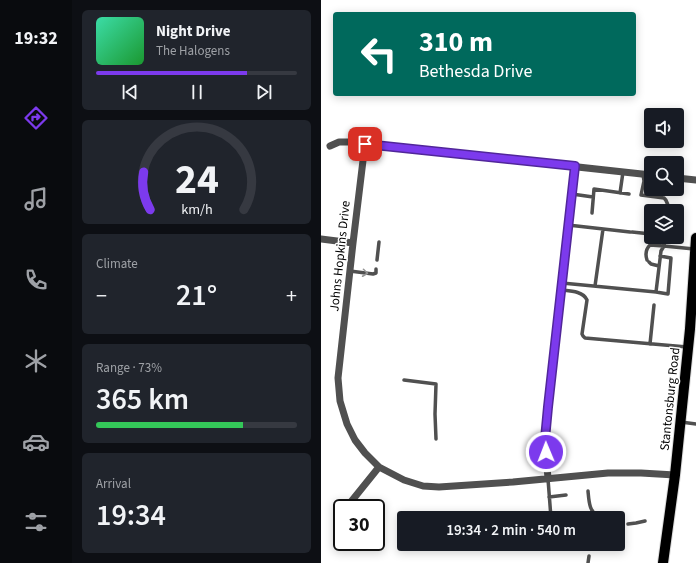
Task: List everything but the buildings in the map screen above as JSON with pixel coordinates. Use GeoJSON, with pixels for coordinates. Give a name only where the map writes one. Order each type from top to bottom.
{"type":"FeatureCollection","features":[{"type":"Feature","properties":{"kind":"main road","name":"Stantonsburg Road"},"geometry":{"type":"LineString","coordinates":[[663,563],[675,475],[689,347],[696,238]]}},
{"type":"Feature","properties":{"kind":"street"},"geometry":{"type":"LineString","coordinates":[[330,146],[339,142],[365,144],[643,174]]}},
{"type":"Feature","properties":{"kind":"street","name":"Johns Hopkins Drive"},"geometry":{"type":"LineString","coordinates":[[365,144],[338,378],[339,401],[347,424],[355,440],[365,453],[379,467],[405,480],[423,486],[439,487],[608,473],[675,475]]}},
{"type":"Feature","properties":{"kind":"street"},"geometry":{"type":"LineString","coordinates":[[548,479],[545,439],[575,166]]}},
{"type":"Feature","properties":{"kind":"street"},"geometry":{"type":"LineString","coordinates":[[684,179],[696,180]]}},
{"type":"Feature","properties":{"kind":"street"},"geometry":{"type":"LineString","coordinates":[[321,239],[353,243]]}},
{"type":"Feature","properties":{"kind":"street"},"geometry":{"type":"LineString","coordinates":[[353,499],[379,467]]}},
{"type":"Feature","properties":{"kind":"lane"},"geometry":{"type":"LineString","coordinates":[[620,193],[623,172]]}},
{"type":"Feature","properties":{"kind":"lane"},"geometry":{"type":"LineString","coordinates":[[641,195],[644,181],[643,174]]}},
{"type":"Feature","properties":{"kind":"lane"},"geometry":{"type":"LineString","coordinates":[[592,212],[594,189],[629,194]]}},
{"type":"Feature","properties":{"kind":"lane"},"geometry":{"type":"LineString","coordinates":[[572,194],[593,197]]}},
{"type":"Feature","properties":{"kind":"lane"},"geometry":{"type":"LineString","coordinates":[[637,194],[664,198],[668,204]]}},
{"type":"Feature","properties":{"kind":"lane"},"geometry":{"type":"LineString","coordinates":[[568,225],[644,233]]}},
{"type":"Feature","properties":{"kind":"lane"},"geometry":{"type":"LineString","coordinates":[[595,286],[603,229]]}},
{"type":"Feature","properties":{"kind":"lane"},"geometry":{"type":"LineString","coordinates":[[377,260],[379,242]]}},
{"type":"Feature","properties":{"kind":"lane"},"geometry":{"type":"LineString","coordinates":[[659,266],[651,264],[648,261],[646,250],[650,245],[695,249]]}},
{"type":"Feature","properties":{"kind":"lane"},"geometry":{"type":"LineString","coordinates":[[656,292],[661,250],[664,246]]}},
{"type":"Feature","properties":{"kind":"lane"},"geometry":{"type":"LineString","coordinates":[[561,286],[595,286],[668,294],[671,258],[660,256]]}},
{"type":"Feature","properties":{"kind":"lane"},"geometry":{"type":"LineString","coordinates":[[350,271],[373,274],[376,272],[376,269]]}},
{"type":"Feature","properties":{"kind":"lane"},"geometry":{"type":"LineString","coordinates":[[561,286],[581,294],[587,300],[582,334],[585,338],[689,347]]}},
{"type":"Feature","properties":{"kind":"lane"},"geometry":{"type":"LineString","coordinates":[[650,344],[653,305]]}},
{"type":"Feature","properties":{"kind":"lane"},"geometry":{"type":"LineString","coordinates":[[404,380],[436,384],[436,439]]}},
{"type":"Feature","properties":{"kind":"lane"},"geometry":{"type":"LineString","coordinates":[[681,422],[696,424]]}},
{"type":"Feature","properties":{"kind":"lane"},"geometry":{"type":"LineString","coordinates":[[548,479],[550,511]]}},
{"type":"Feature","properties":{"kind":"lane"},"geometry":{"type":"LineString","coordinates":[[588,491],[592,511]]}},
{"type":"Feature","properties":{"kind":"lane"},"geometry":{"type":"LineString","coordinates":[[549,497],[565,496]]}},
{"type":"Feature","properties":{"kind":"lane"},"geometry":{"type":"LineString","coordinates":[[627,524],[645,521]]}},
{"type":"Feature","properties":{"kind":"lane"},"geometry":{"type":"LineString","coordinates":[[588,563],[589,556]]}},
{"type":"Feature","properties":{"kind":"route"},"geometry":{"type":"LineString","coordinates":[[365,144],[575,166],[548,407],[545,439],[546,452]]}}]}
